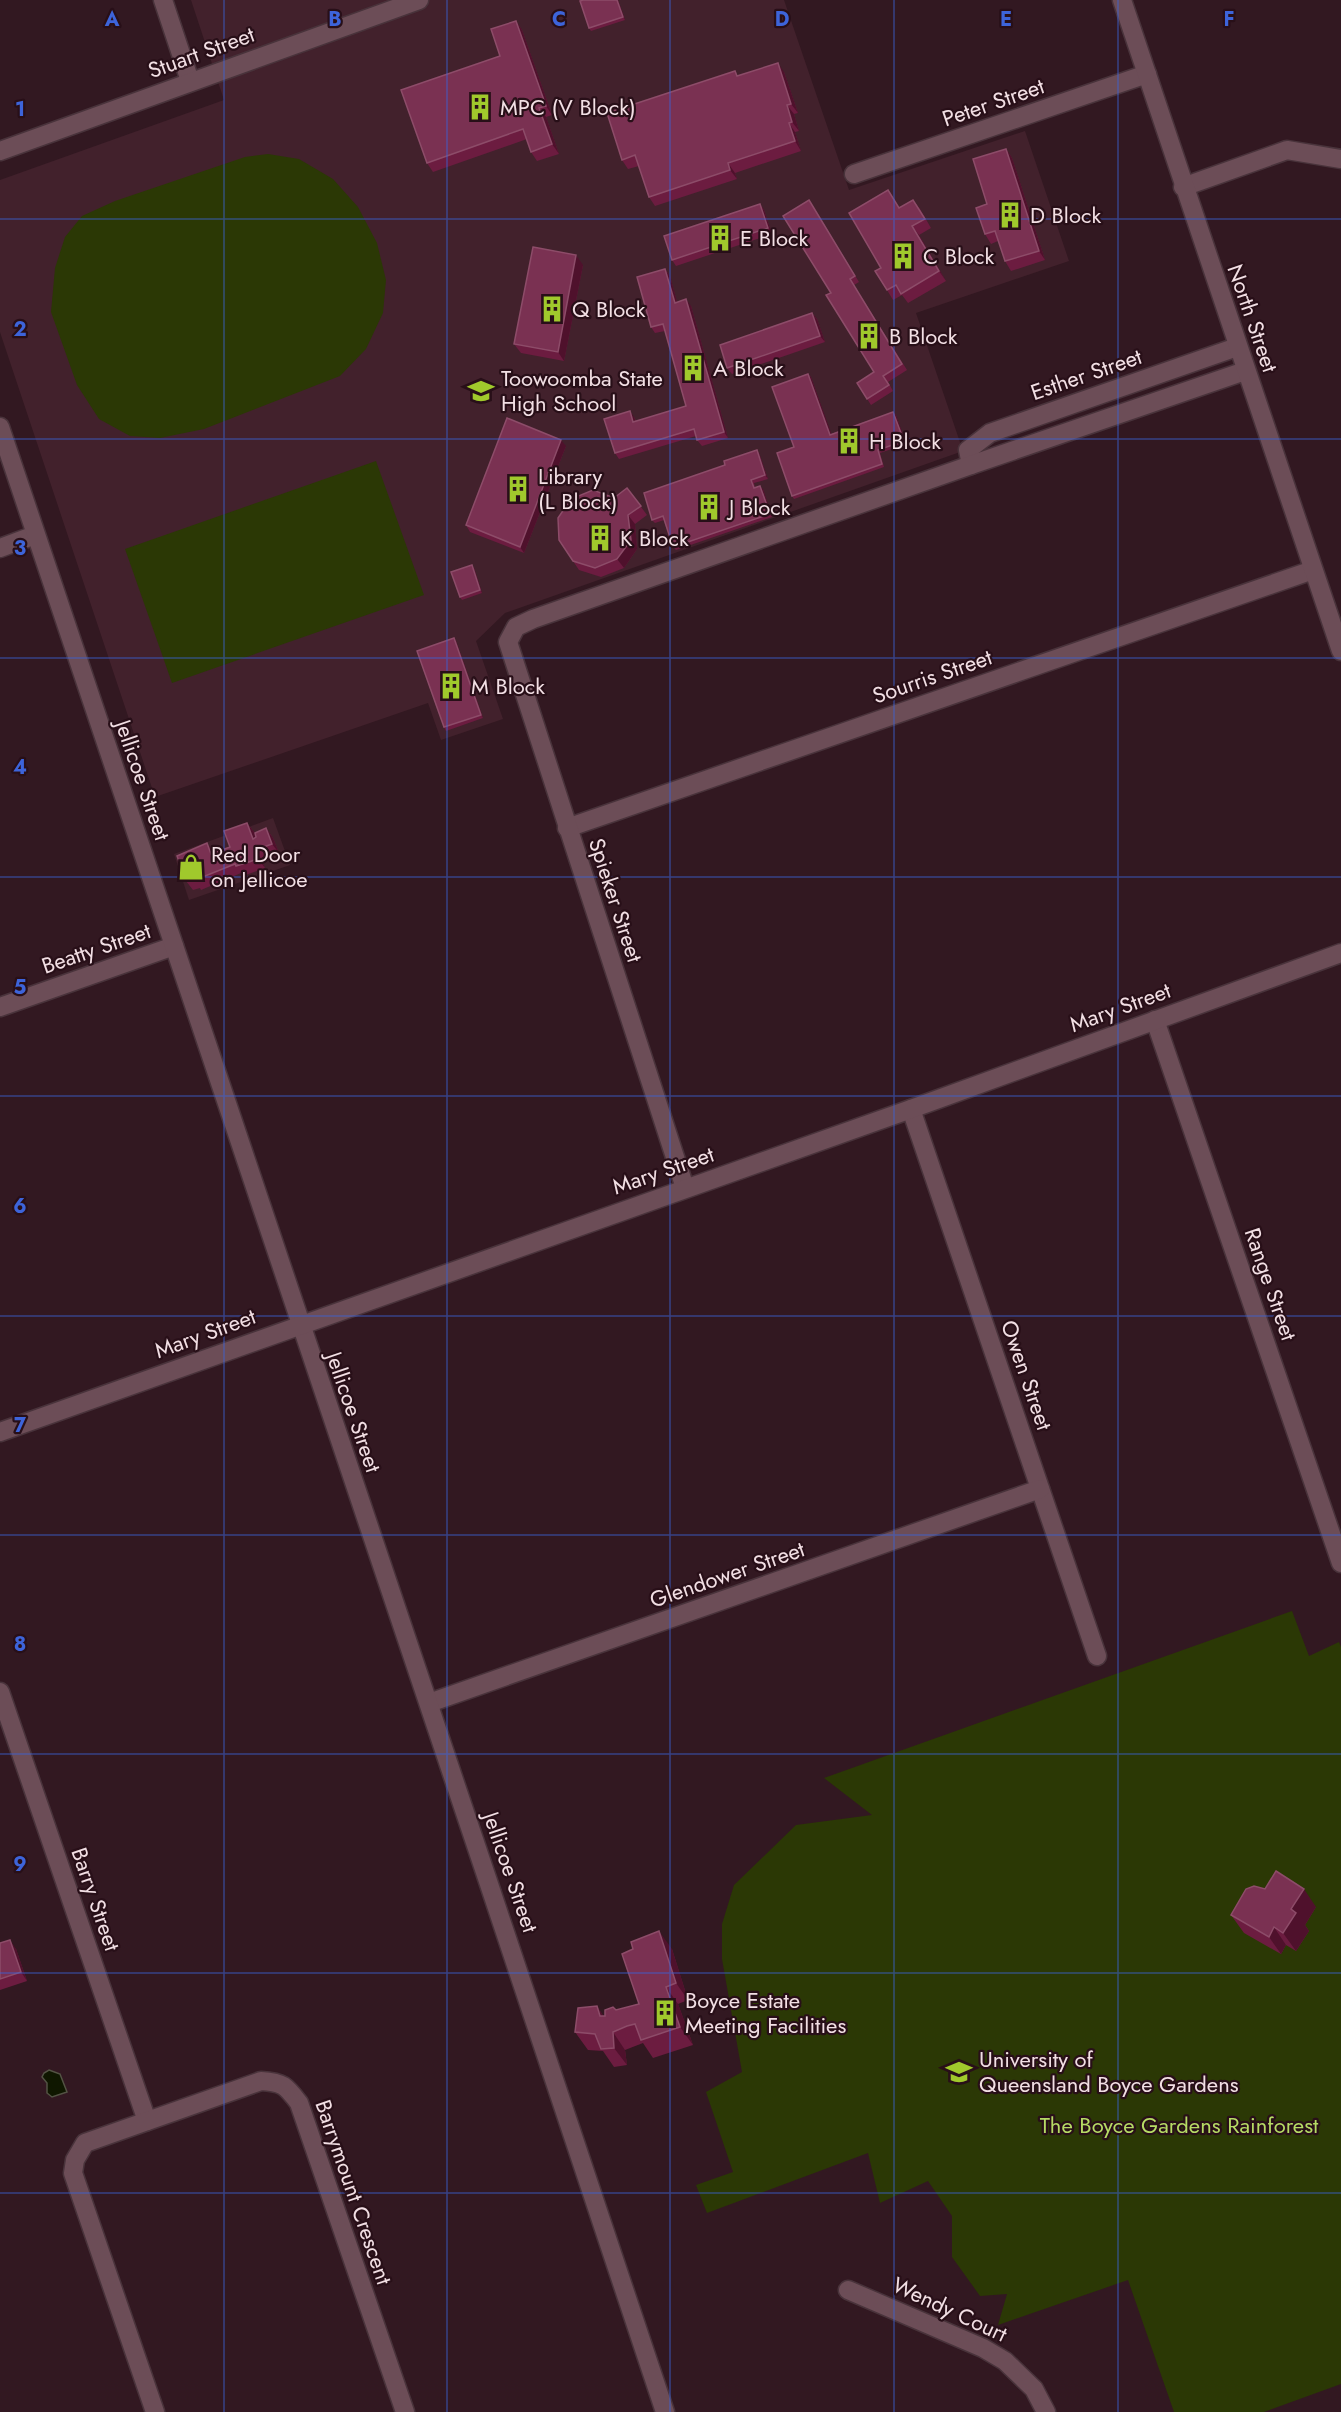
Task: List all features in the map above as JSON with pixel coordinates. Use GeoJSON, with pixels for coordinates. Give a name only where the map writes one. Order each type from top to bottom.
{"type":"FeatureCollection","features":[{"type":"Feature","properties":{"kind":"street"},"geometry":{"type":"LineString","coordinates":[[163,0],[190,81]]}},
{"type":"Feature","properties":{"kind":"street","name":"Stuart Street"},"geometry":{"type":"LineString","coordinates":[[0,151],[419,0]]}},
{"type":"Feature","properties":{"kind":"street","name":"North Street"},"geometry":{"type":"LineString","coordinates":[[1122,0],[1341,651]]}},
{"type":"Feature","properties":{"kind":"street","name":"Peter Street"},"geometry":{"type":"LineString","coordinates":[[854,174],[1147,74]]}},
{"type":"Feature","properties":{"kind":"street"},"geometry":{"type":"LineString","coordinates":[[1184,187],[1287,150],[1341,159]]}},
{"type":"Feature","properties":{"kind":"street","name":"Esther Street"},"geometry":{"type":"LineString","coordinates":[[971,465],[968,450],[990,433],[1238,347]]}},
{"type":"Feature","properties":{"kind":"street"},"geometry":{"type":"LineString","coordinates":[[971,465],[1245,371]]}},
{"type":"Feature","properties":{"kind":"street","name":"Jellicoe Street"},"geometry":{"type":"LineString","coordinates":[[0,427],[298,1325],[429,1704],[665,2412]]}},
{"type":"Feature","properties":{"kind":"street","name":"Spieker Street"},"geometry":{"type":"LineString","coordinates":[[685,1188],[508,642],[516,627],[533,619],[971,465]]}},
{"type":"Feature","properties":{"kind":"street"},"geometry":{"type":"LineString","coordinates":[[0,548],[35,536]]}},
{"type":"Feature","properties":{"kind":"street","name":"Sourris Street"},"geometry":{"type":"LineString","coordinates":[[567,828],[1313,570]]}},
{"type":"Feature","properties":{"kind":"street","name":"Beatty Street"},"geometry":{"type":"LineString","coordinates":[[0,1007],[174,946]]}},
{"type":"Feature","properties":{"kind":"street","name":"Mary Street"},"geometry":{"type":"LineString","coordinates":[[0,1432],[911,1109],[1341,953]]}},
{"type":"Feature","properties":{"kind":"street","name":"Range Street"},"geometry":{"type":"LineString","coordinates":[[1155,1020],[1341,1563]]}},
{"type":"Feature","properties":{"kind":"street","name":"Owen Street"},"geometry":{"type":"LineString","coordinates":[[911,1109],[1097,1656]]}},
{"type":"Feature","properties":{"kind":"street","name":"Glendower Street"},"geometry":{"type":"LineString","coordinates":[[429,1704],[1040,1490]]}},
{"type":"Feature","properties":{"kind":"street","name":"Barry Street"},"geometry":{"type":"LineString","coordinates":[[0,1692],[147,2121]]}},
{"type":"Feature","properties":{"kind":"street","name":"Barrymount Crescent"},"geometry":{"type":"LineString","coordinates":[[155,2412],[73,2173],[75,2160],[85,2143],[261,2081],[279,2082],[288,2088],[298,2103],[405,2412]]}},
{"type":"Feature","properties":{"kind":"street","name":"Wendy Court"},"geometry":{"type":"LineString","coordinates":[[848,2290],[983,2348],[1005,2361],[1034,2389],[1046,2412]]}},
{"type":"Feature","properties":{"kind":"shaded area","name":"Toowoomba State High School"},"geometry":{"type":"Polygon","coordinates":[[[191,0],[784,0],[849,190],[1025,131],[1069,261],[916,313],[963,451],[505,613],[476,641],[503,719],[441,740],[428,703],[155,797],[0,332],[0,180],[224,100],[191,0]]]}},
{"type":"Feature","properties":{"kind":"shaded area"},"geometry":{"type":"Polygon","coordinates":[[[273,818],[290,865],[189,900],[174,854],[273,818]]]}},
{"type":"Feature","properties":{"kind":"shaded area"},"geometry":{"type":"Polygon","coordinates":[[[49,2070],[60,2074],[67,2092],[52,2097],[47,2093],[47,2083],[42,2077],[49,2070]]]}},
{"type":"Feature","properties":{"kind":"green space"},"geometry":{"type":"Polygon","coordinates":[[[268,154],[299,159],[333,179],[358,207],[377,243],[386,280],[383,313],[366,349],[340,376],[204,429],[160,438],[130,436],[99,419],[77,385],[51,312],[55,268],[65,237],[82,216],[115,201],[245,157],[268,154]]]}},
{"type":"Feature","properties":{"kind":"green space"},"geometry":{"type":"Polygon","coordinates":[[[376,461],[424,595],[172,683],[125,549],[376,461]]]}},
{"type":"Feature","properties":{"kind":"green space","name":"The Boyce Gardens Rainforest"},"geometry":{"type":"Polygon","coordinates":[[[1292,1611],[1309,1656],[1339,1642],[1341,1647],[1341,2384],[1264,2412],[1174,2412],[1128,2280],[998,2325],[1007,2294],[980,2296],[952,2257],[952,2216],[928,2181],[880,2203],[868,2153],[707,2213],[696,2185],[733,2172],[706,2092],[742,2072],[722,1959],[722,1924],[734,1885],[796,1825],[872,1815],[824,1778],[1292,1611]]]}},
{"type":"Feature","properties":{"kind":"building"},"geometry":{"type":"Polygon","coordinates":[[[617,0],[623,17],[589,28],[580,1],[617,0]]]}},
{"type":"Feature","properties":{"kind":"building","name":"MPC (V Block)"},"geometry":{"type":"Polygon","coordinates":[[[516,21],[546,106],[539,108],[552,144],[531,152],[523,129],[427,163],[401,90],[500,56],[491,29],[516,21]]]}},
{"type":"Feature","properties":{"kind":"building"},"geometry":{"type":"Polygon","coordinates":[[[778,63],[791,104],[787,105],[792,122],[789,123],[795,141],[728,163],[730,170],[649,197],[635,155],[622,160],[607,113],[735,71],[737,76],[778,63]]]}},
{"type":"Feature","properties":{"kind":"building","name":"D Block"},"geometry":{"type":"Polygon","coordinates":[[[1006,149],[1039,251],[1005,261],[995,231],[985,234],[976,208],[987,204],[973,159],[1006,149]]]}},
{"type":"Feature","properties":{"kind":"building","name":"C Block"},"geometry":{"type":"Polygon","coordinates":[[[888,190],[899,208],[913,200],[925,219],[912,226],[939,271],[901,294],[896,285],[887,290],[875,271],[881,268],[849,213],[888,190]]]}},
{"type":"Feature","properties":{"kind":"building","name":"B Block"},"geometry":{"type":"Polygon","coordinates":[[[809,200],[855,276],[850,279],[902,364],[883,376],[889,385],[867,399],[857,383],[874,372],[826,295],[831,293],[783,216],[809,200]]]}},
{"type":"Feature","properties":{"kind":"building","name":"E Block"},"geometry":{"type":"Polygon","coordinates":[[[760,204],[768,228],[672,260],[664,236],[760,204]]]}},
{"type":"Feature","properties":{"kind":"building","name":"Q Block"},"geometry":{"type":"Polygon","coordinates":[[[533,247],[576,255],[558,352],[514,344],[533,247]]]}},
{"type":"Feature","properties":{"kind":"building"},"geometry":{"type":"Polygon","coordinates":[[[665,269],[675,303],[686,299],[724,432],[697,440],[694,429],[615,453],[604,419],[630,411],[633,422],[686,406],[663,324],[651,327],[637,277],[665,269]]]}},
{"type":"Feature","properties":{"kind":"building"},"geometry":{"type":"Polygon","coordinates":[[[812,313],[820,336],[727,368],[720,345],[812,313]]]}},
{"type":"Feature","properties":{"kind":"building","name":"H Block"},"geometry":{"type":"Polygon","coordinates":[[[808,374],[830,435],[893,412],[904,441],[878,450],[882,464],[792,496],[777,453],[794,447],[772,387],[808,374]]]}},
{"type":"Feature","properties":{"kind":"building","name":"Library (L Block)"},"geometry":{"type":"Polygon","coordinates":[[[507,418],[561,440],[520,547],[466,525],[507,418]]]}},
{"type":"Feature","properties":{"kind":"building","name":"J Block"},"geometry":{"type":"Polygon","coordinates":[[[757,450],[765,475],[751,480],[754,488],[760,486],[770,514],[673,547],[663,516],[652,520],[644,493],[725,465],[724,461],[757,450]]]}},
{"type":"Feature","properties":{"kind":"building","name":"K Block"},"geometry":{"type":"Polygon","coordinates":[[[627,488],[641,506],[628,515],[631,540],[617,559],[595,568],[573,561],[559,540],[558,518],[571,499],[593,490],[614,498],[627,488]]]}},
{"type":"Feature","properties":{"kind":"building"},"geometry":{"type":"Polygon","coordinates":[[[472,565],[480,590],[460,597],[451,572],[472,565]]]}},
{"type":"Feature","properties":{"kind":"building","name":"M Block"},"geometry":{"type":"Polygon","coordinates":[[[454,638],[481,715],[444,727],[417,651],[454,638]]]}},
{"type":"Feature","properties":{"kind":"building"},"geometry":{"type":"Polygon","coordinates":[[[247,823],[253,839],[256,837],[255,833],[266,828],[272,844],[255,850],[258,859],[236,866],[235,864],[195,880],[194,878],[186,881],[177,856],[207,843],[211,854],[230,847],[224,831],[247,823]]]}},
{"type":"Feature","properties":{"kind":"building"},"geometry":{"type":"Polygon","coordinates":[[[1276,1871],[1304,1889],[1291,1909],[1296,1913],[1283,1933],[1274,1927],[1269,1937],[1231,1915],[1246,1889],[1254,1886],[1265,1889],[1276,1871]]]}},
{"type":"Feature","properties":{"kind":"building"},"geometry":{"type":"Polygon","coordinates":[[[659,1931],[676,1983],[666,1987],[680,2027],[641,2040],[635,2024],[627,2026],[613,2032],[614,2048],[601,2049],[595,2034],[575,2032],[578,2008],[597,2006],[600,2016],[605,2016],[605,2010],[613,2007],[616,2010],[639,2004],[622,1954],[633,1949],[631,1942],[659,1931]]]}},
{"type":"Feature","properties":{"kind":"building"},"geometry":{"type":"Polygon","coordinates":[[[10,1940],[21,1972],[0,1979],[0,1943],[10,1940]]]}},
{"type":"Feature","properties":{"kind":"place","name":"MPC (V Block)"},"geometry":{"type":"Point","coordinates":[480,107]}},
{"type":"Feature","properties":{"kind":"place","name":"D Block"},"geometry":{"type":"Point","coordinates":[1010,215]}},
{"type":"Feature","properties":{"kind":"place","name":"E Block"},"geometry":{"type":"Point","coordinates":[720,238]}},
{"type":"Feature","properties":{"kind":"place","name":"C Block"},"geometry":{"type":"Point","coordinates":[903,256]}},
{"type":"Feature","properties":{"kind":"place","name":"Q Block"},"geometry":{"type":"Point","coordinates":[552,309]}},
{"type":"Feature","properties":{"kind":"place","name":"B Block"},"geometry":{"type":"Point","coordinates":[869,336]}},
{"type":"Feature","properties":{"kind":"place","name":"A Block"},"geometry":{"type":"Point","coordinates":[693,368]}},
{"type":"Feature","properties":{"kind":"place","name":"Toowoomba State High School"},"geometry":{"type":"Point","coordinates":[481,391]}},
{"type":"Feature","properties":{"kind":"place","name":"H Block"},"geometry":{"type":"Point","coordinates":[849,441]}},
{"type":"Feature","properties":{"kind":"place","name":"Library (L Block)"},"geometry":{"type":"Point","coordinates":[518,489]}},
{"type":"Feature","properties":{"kind":"place","name":"J Block"},"geometry":{"type":"Point","coordinates":[709,507]}},
{"type":"Feature","properties":{"kind":"place","name":"K Block"},"geometry":{"type":"Point","coordinates":[600,538]}},
{"type":"Feature","properties":{"kind":"place","name":"M Block"},"geometry":{"type":"Point","coordinates":[451,686]}},
{"type":"Feature","properties":{"kind":"place","name":"Red Door on Jellicoe"},"geometry":{"type":"Point","coordinates":[191,867]}},
{"type":"Feature","properties":{"kind":"place","name":"Boyce Estate Meeting Facilities"},"geometry":{"type":"Point","coordinates":[665,2013]}},
{"type":"Feature","properties":{"kind":"place","name":"University of Queensland Boyce Gardens"},"geometry":{"type":"Point","coordinates":[959,2072]}}]}
